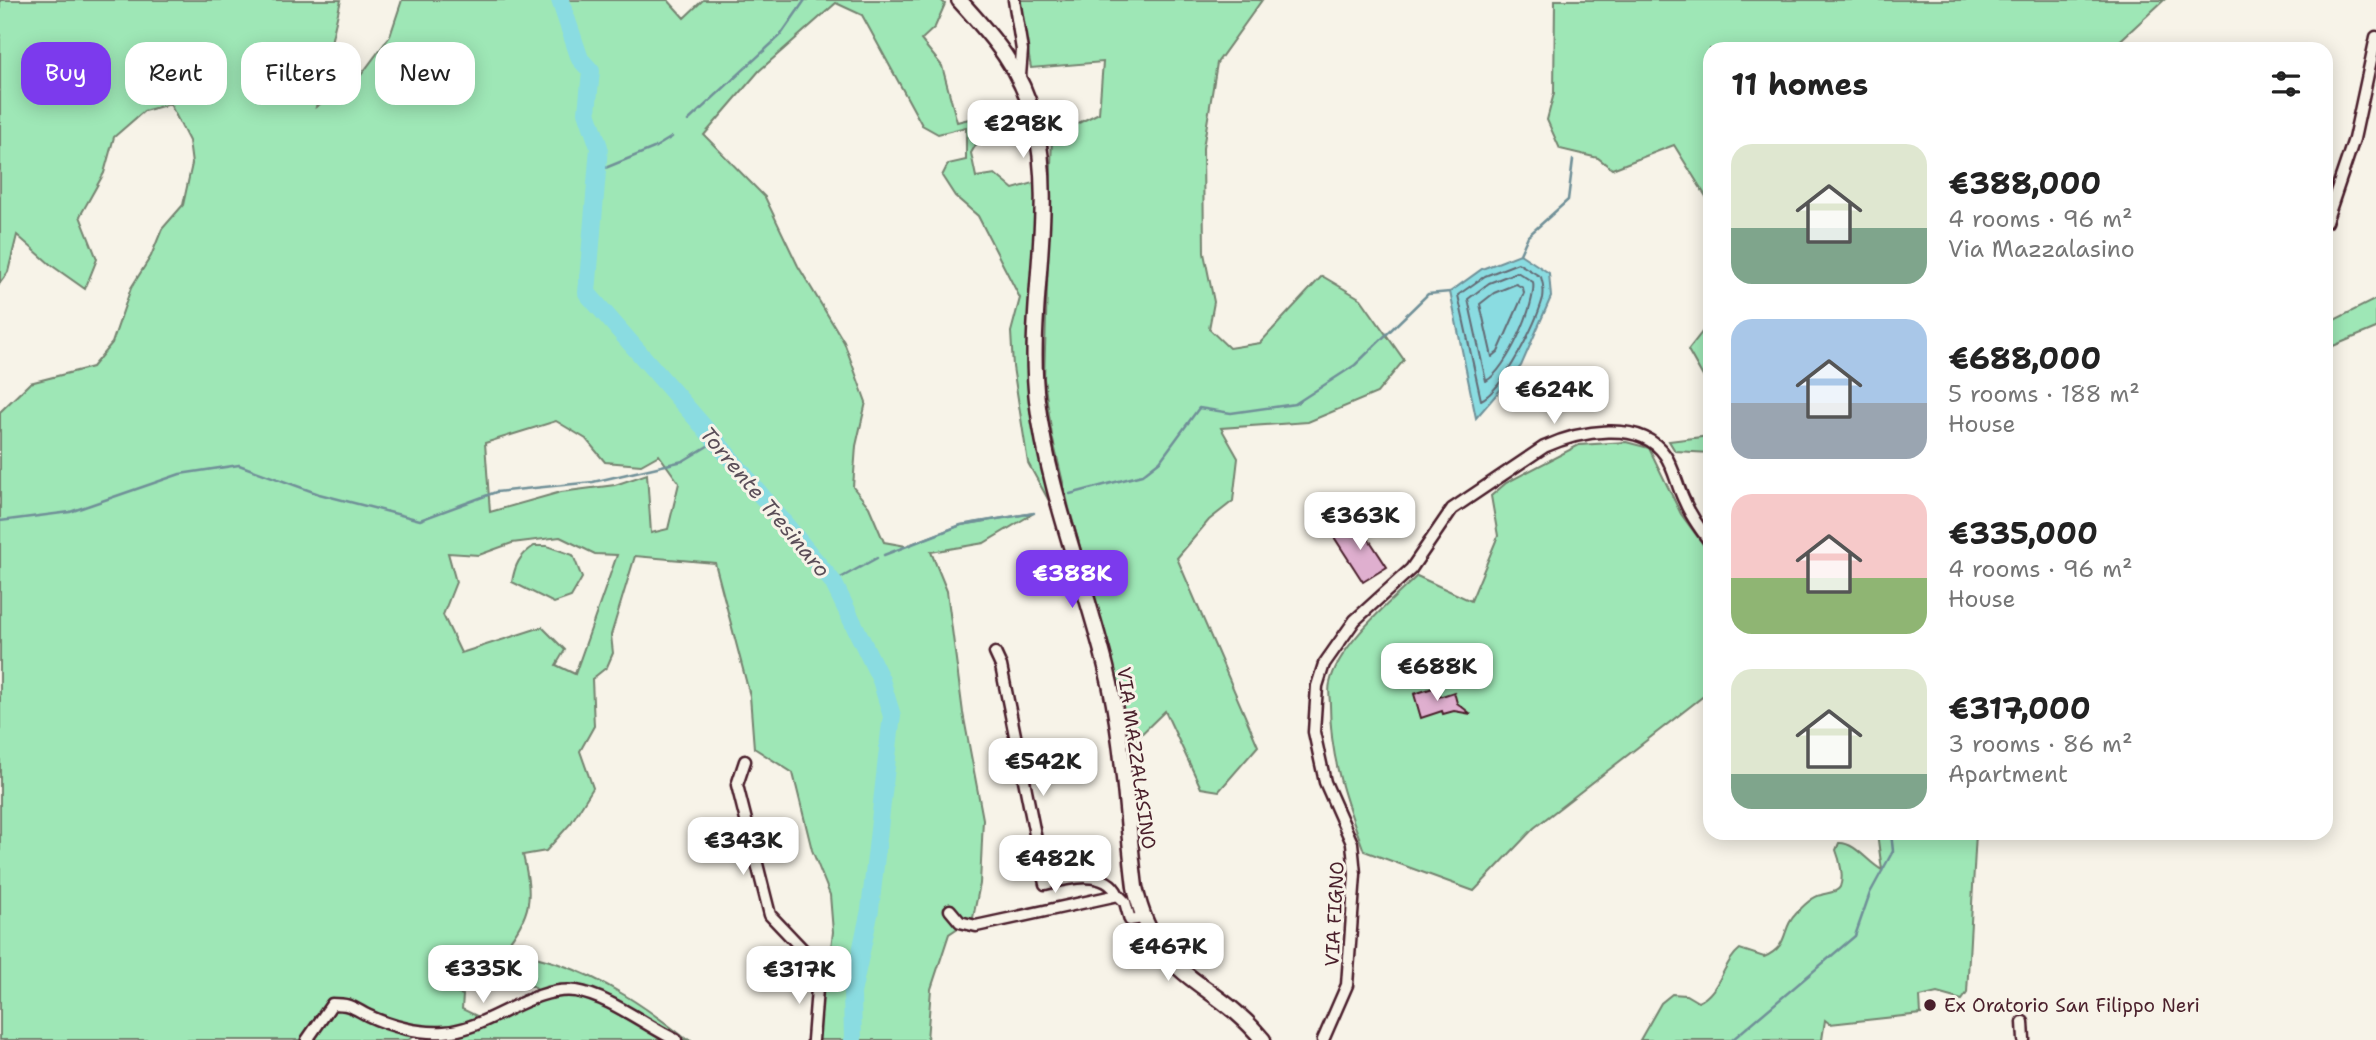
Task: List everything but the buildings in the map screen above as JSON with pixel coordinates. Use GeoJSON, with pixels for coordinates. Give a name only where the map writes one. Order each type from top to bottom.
{"type":"FeatureCollection","features":[{"type":"Feature","properties":{"kind":"main road","name":"VIA MAZZALASINO"},"geometry":{"type":"LineString","coordinates":[[959,0],[1002,48],[1020,76],[1038,133],[1041,171],[1034,362],[1040,419],[1052,476],[1112,694],[1135,887],[1143,918],[1153,939],[1170,961],[1235,1013],[1263,1040]]}},
{"type":"Feature","properties":{"kind":"street"},"geometry":{"type":"LineString","coordinates":[[1014,0],[1022,50],[1020,76]]}},
{"type":"Feature","properties":{"kind":"street"},"geometry":{"type":"LineString","coordinates":[[2333,201],[2354,139],[2376,37]]}},
{"type":"Feature","properties":{"kind":"street","name":"VIA FIGNO"},"geometry":{"type":"LineString","coordinates":[[1323,1040],[1347,985],[1355,874],[1352,843],[1325,782],[1314,732],[1317,686],[1324,664],[1335,645],[1355,620],[1411,569],[1452,509],[1544,447],[1560,440],[1619,432],[1640,437],[1657,446],[1671,466],[1684,503],[1703,532]]}},
{"type":"Feature","properties":{"kind":"street"},"geometry":{"type":"LineString","coordinates":[[995,653],[1001,666],[1045,884],[1084,877],[1103,880],[1114,885],[1125,902],[1130,920],[1143,918]]}},
{"type":"Feature","properties":{"kind":"street"},"geometry":{"type":"LineString","coordinates":[[745,761],[737,785],[770,915],[808,955],[818,976],[813,1040]]}},
{"type":"Feature","properties":{"kind":"street"},"geometry":{"type":"LineString","coordinates":[[950,910],[960,922],[976,926],[1118,895]]}},
{"type":"Feature","properties":{"kind":"street"},"geometry":{"type":"LineString","coordinates":[[307,1040],[332,1004],[349,1004],[397,1026],[446,1032],[485,1020],[542,995],[575,991],[604,1000],[676,1040]]}},
{"type":"Feature","properties":{"kind":"street"},"geometry":{"type":"LineString","coordinates":[[2023,1022],[2024,1040]]}},
{"type":"Feature","properties":{"kind":"green space"},"geometry":{"type":"Polygon","coordinates":[[[0,0],[341,0],[331,42],[241,42],[241,105],[316,107],[361,105],[361,75],[375,56],[375,105],[475,105],[475,42],[386,42],[402,0],[668,0],[684,18],[703,0],[941,0],[945,4],[935,27],[921,40],[942,66],[957,122],[1013,108],[1028,139],[977,143],[971,153],[976,177],[995,174],[1013,189],[1037,182],[1030,331],[1054,510],[1028,463],[1013,367],[1011,332],[1020,298],[978,216],[955,196],[942,176],[948,164],[966,160],[966,127],[938,134],[922,125],[862,15],[836,3],[759,71],[704,135],[765,197],[798,266],[844,342],[866,402],[856,446],[853,487],[869,507],[884,542],[906,546],[961,525],[1034,513],[984,543],[931,552],[947,591],[963,713],[983,819],[980,884],[973,918],[949,934],[931,989],[927,1040],[818,1040],[820,984],[830,955],[833,932],[830,895],[812,850],[793,773],[754,748],[750,696],[715,563],[635,556],[611,635],[613,653],[607,667],[592,679],[594,726],[580,751],[593,788],[571,823],[546,851],[523,855],[528,883],[528,905],[520,926],[504,949],[550,961],[591,977],[624,995],[686,1039],[692,1040],[447,1040],[417,1035],[408,1040],[0,1040],[0,412],[30,383],[92,367],[112,343],[131,288],[151,256],[162,229],[183,205],[192,164],[189,141],[171,105],[227,105],[227,42],[125,42],[125,105],[166,105],[144,111],[114,137],[104,173],[80,216],[97,259],[85,289],[51,265],[17,235],[8,272],[0,283],[0,0]],[[556,421],[485,443],[490,512],[561,492],[615,485],[647,474],[651,533],[668,529],[679,483],[659,455],[641,465],[605,462],[586,439],[556,421]],[[560,537],[512,543],[479,555],[448,553],[456,582],[443,615],[461,653],[542,627],[565,650],[556,665],[575,674],[617,555],[595,554],[560,537]],[[475,955],[453,957],[449,991],[463,995],[462,1009],[485,1020],[542,995],[533,986],[499,981],[475,955]]]}},
{"type":"Feature","properties":{"kind":"green space"},"geometry":{"type":"Polygon","coordinates":[[[1019,0],[1262,0],[1217,63],[1203,148],[1204,253],[1214,302],[1209,329],[1229,348],[1260,343],[1322,276],[1361,299],[1404,360],[1377,393],[1308,422],[1221,428],[1238,458],[1233,501],[1209,520],[1177,558],[1258,746],[1219,791],[1201,788],[1165,711],[1125,750],[1113,663],[1069,508],[1052,436],[1044,379],[1052,136],[1099,113],[1103,62],[1031,68],[1019,0]]]}},
{"type":"Feature","properties":{"kind":"green space"},"geometry":{"type":"Polygon","coordinates":[[[1555,0],[2164,0],[2119,42],[1703,42],[1703,192],[1674,145],[1612,169],[1598,158],[1560,149],[1547,120],[1554,93],[1555,0]]]}},
{"type":"Feature","properties":{"kind":"green space"},"geometry":{"type":"Polygon","coordinates":[[[2376,299],[2376,328],[2333,346],[2333,320],[2376,299]]]}},
{"type":"Feature","properties":{"kind":"green space"},"geometry":{"type":"Polygon","coordinates":[[[1703,331],[1703,377],[1688,350],[1703,331]]]}},
{"type":"Feature","properties":{"kind":"green space"},"geometry":{"type":"Polygon","coordinates":[[[1703,437],[1703,453],[1675,451],[1669,441],[1703,437]]]}},
{"type":"Feature","properties":{"kind":"green space"},"geometry":{"type":"Polygon","coordinates":[[[1626,442],[1649,448],[1681,514],[1703,544],[1703,696],[1534,828],[1474,891],[1364,851],[1336,762],[1329,686],[1335,669],[1366,625],[1417,576],[1471,601],[1498,536],[1491,496],[1506,483],[1579,445],[1626,442]]]}},
{"type":"Feature","properties":{"kind":"green space"},"geometry":{"type":"Polygon","coordinates":[[[534,546],[547,546],[573,555],[582,578],[571,597],[554,603],[512,582],[519,561],[534,546]]]}},
{"type":"Feature","properties":{"kind":"green space"},"geometry":{"type":"Polygon","coordinates":[[[1878,840],[1976,840],[1967,993],[1962,1000],[1937,993],[1920,997],[1921,1014],[1830,1024],[1825,1020],[1822,1040],[1640,1040],[1661,1003],[1672,994],[1686,995],[1698,1002],[1705,998],[1740,949],[1764,957],[1772,953],[1782,943],[1791,920],[1803,906],[1818,896],[1839,889],[1842,878],[1836,850],[1839,843],[1856,849],[1882,870],[1878,840]]]}},
{"type":"Feature","properties":{"kind":"water"},"geometry":{"type":"Polygon","coordinates":[[[1520,254],[1549,273],[1551,297],[1521,366],[1476,418],[1450,292],[1482,269],[1520,254]]]}},
{"type":"Feature","properties":{"kind":"waterway","name":"Torrente Tresinaro"},"geometry":{"type":"LineString","coordinates":[[560,0],[580,59],[591,71],[587,112],[599,147],[587,293],[716,441],[833,582],[881,680],[892,716],[870,910],[852,993],[853,1040]]}},
{"type":"Feature","properties":{"kind":"waterway"},"geometry":{"type":"LineString","coordinates":[[688,121],[780,36],[805,0]]}},
{"type":"Feature","properties":{"kind":"waterway"},"geometry":{"type":"LineString","coordinates":[[598,171],[654,148],[672,137]]}},
{"type":"Feature","properties":{"kind":"waterway"},"geometry":{"type":"LineString","coordinates":[[1520,254],[1528,236],[1568,200],[1573,160]]}},
{"type":"Feature","properties":{"kind":"waterway"},"geometry":{"type":"LineString","coordinates":[[1070,494],[1142,475],[1160,461],[1199,408],[1231,413],[1295,404],[1355,365],[1428,294],[1450,292]]}},
{"type":"Feature","properties":{"kind":"waterway"},"geometry":{"type":"LineString","coordinates":[[0,521],[70,512],[180,474],[239,465],[319,494],[420,520],[496,492],[593,482],[683,461],[716,441]]}},
{"type":"Feature","properties":{"kind":"waterway"},"geometry":{"type":"LineString","coordinates":[[884,555],[961,525],[1034,513]]}},
{"type":"Feature","properties":{"kind":"waterway"},"geometry":{"type":"LineString","coordinates":[[833,582],[877,558]]}},
{"type":"Feature","properties":{"kind":"waterway"},"geometry":{"type":"LineString","coordinates":[[1732,1040],[1855,936],[1870,893],[1893,851],[1892,840]]}},
{"type":"Feature","properties":{"kind":"place","name":"Ex Oratorio San Filippo Neri"},"geometry":{"type":"Point","coordinates":[1930,1005]}}]}
